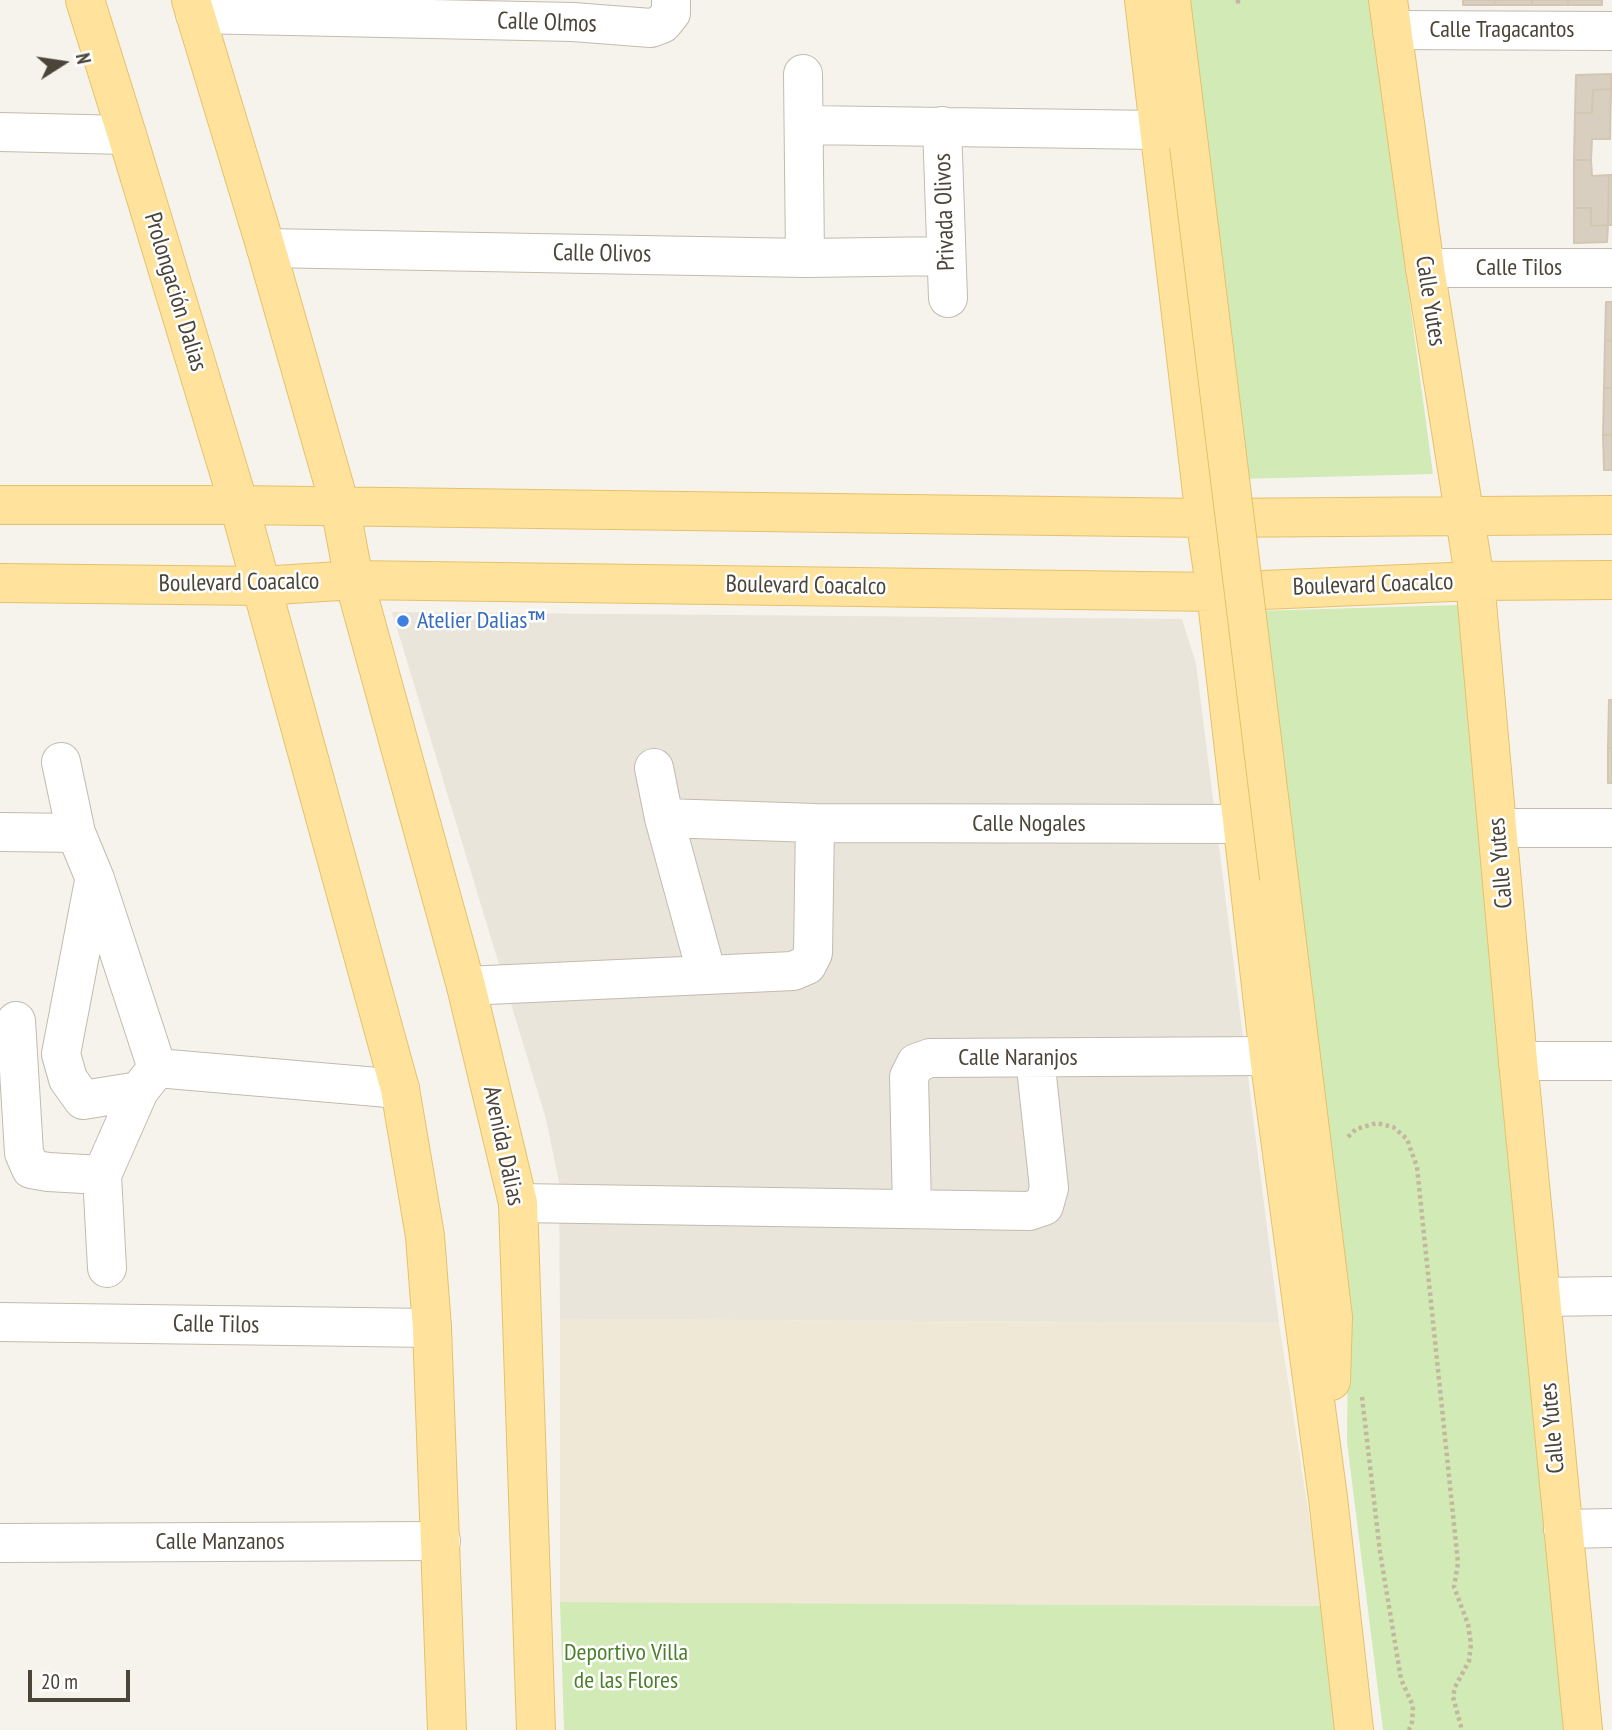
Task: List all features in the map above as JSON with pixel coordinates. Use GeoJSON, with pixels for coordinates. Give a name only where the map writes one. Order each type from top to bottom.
{"type":"FeatureCollection","features":[{"type":"Feature","properties":{"kind":"main road","name":"Prolongación Dalias"},"geometry":{"type":"LineString","coordinates":[[85,0],[239,505],[261,586]]}},
{"type":"Feature","properties":{"kind":"main road"},"geometry":{"type":"LineString","coordinates":[[1144,0],[1174,138],[1279,878],[1333,1317],[1328,1498]]}},
{"type":"Feature","properties":{"kind":"main road"},"geometry":{"type":"LineString","coordinates":[[1171,0],[1174,138],[1205,518],[1216,592],[1269,1056],[1328,1498],[1353,1730]]}},
{"type":"Feature","properties":{"kind":"main road"},"geometry":{"type":"LineString","coordinates":[[193,7],[340,506],[354,580]]}},
{"type":"Feature","properties":{"kind":"main road","name":"Calle Yutes"},"geometry":{"type":"LineString","coordinates":[[1390,15],[1425,268],[1475,581],[1583,1730]]}},
{"type":"Feature","properties":{"kind":"main road"},"geometry":{"type":"LineString","coordinates":[[0,505],[340,506],[1205,518],[1612,515]]}},
{"type":"Feature","properties":{"kind":"main road","name":"Boulevard Coacalco"},"geometry":{"type":"LineString","coordinates":[[0,583],[261,586],[354,580],[1216,592],[1475,581],[1612,580]]}},
{"type":"Feature","properties":{"kind":"main road","name":"Avenida Dálias"},"geometry":{"type":"LineString","coordinates":[[354,580],[466,986],[518,1203],[536,1730]]}},
{"type":"Feature","properties":{"kind":"main road"},"geometry":{"type":"LineString","coordinates":[[261,586],[400,1089],[425,1236],[432,1328],[447,1730]]}},
{"type":"Feature","properties":{"kind":"street","name":"Calle Olmos"},"geometry":{"type":"LineString","coordinates":[[193,7],[572,11],[651,28],[662,24],[671,13],[671,0]]}},
{"type":"Feature","properties":{"kind":"street","name":"Calle Tragacantos"},"geometry":{"type":"LineString","coordinates":[[1390,15],[1612,31]]}},
{"type":"Feature","properties":{"kind":"street"},"geometry":{"type":"LineString","coordinates":[[803,74],[805,258]]}},
{"type":"Feature","properties":{"kind":"street"},"geometry":{"type":"LineString","coordinates":[[804,125],[942,126],[1174,138]]}},
{"type":"Feature","properties":{"kind":"street","name":"Privada Olivos"},"geometry":{"type":"LineString","coordinates":[[942,126],[948,298]]}},
{"type":"Feature","properties":{"kind":"street"},"geometry":{"type":"LineString","coordinates":[[0,132],[127,135]]}},
{"type":"Feature","properties":{"kind":"street","name":"Calle Olivos"},"geometry":{"type":"LineString","coordinates":[[266,248],[805,258],[946,256]]}},
{"type":"Feature","properties":{"kind":"street","name":"Calle Tilos"},"geometry":{"type":"LineString","coordinates":[[1425,268],[1612,268]]}},
{"type":"Feature","properties":{"kind":"street"},"geometry":{"type":"LineString","coordinates":[[61,762],[76,833],[94,879],[148,1079],[102,1175],[107,1268]]}},
{"type":"Feature","properties":{"kind":"street"},"geometry":{"type":"LineString","coordinates":[[654,768],[664,818],[707,975]]}},
{"type":"Feature","properties":{"kind":"street","name":"Calle Nogales"},"geometry":{"type":"LineString","coordinates":[[664,818],[815,823],[1243,824]]}},
{"type":"Feature","properties":{"kind":"street"},"geometry":{"type":"LineString","coordinates":[[466,986],[793,971],[807,965],[813,953],[815,823]]}},
{"type":"Feature","properties":{"kind":"street"},"geometry":{"type":"LineString","coordinates":[[1499,828],[1612,828]]}},
{"type":"Feature","properties":{"kind":"street"},"geometry":{"type":"LineString","coordinates":[[0,832],[76,833]]}},
{"type":"Feature","properties":{"kind":"street"},"geometry":{"type":"LineString","coordinates":[[94,879],[61,1054],[68,1079],[83,1100],[148,1079],[400,1089]]}},
{"type":"Feature","properties":{"kind":"street"},"geometry":{"type":"LineString","coordinates":[[16,1021],[24,1153],[31,1169],[102,1175]]}},
{"type":"Feature","properties":{"kind":"street","name":"Calle Naranjos"},"geometry":{"type":"LineString","coordinates":[[912,1208],[909,1077],[916,1063],[930,1058],[1269,1056]]}},
{"type":"Feature","properties":{"kind":"street"},"geometry":{"type":"LineString","coordinates":[[518,1203],[1029,1211],[1044,1206],[1049,1188],[1035,1058]]}},
{"type":"Feature","properties":{"kind":"street"},"geometry":{"type":"LineString","coordinates":[[1518,1060],[1612,1061]]}},
{"type":"Feature","properties":{"kind":"street"},"geometry":{"type":"LineString","coordinates":[[1541,1297],[1612,1296]]}},
{"type":"Feature","properties":{"kind":"street","name":"Calle Tilos"},"geometry":{"type":"LineString","coordinates":[[0,1322],[432,1328]]}},
{"type":"Feature","properties":{"kind":"street"},"geometry":{"type":"LineString","coordinates":[[1563,1529],[1612,1528]]}},
{"type":"Feature","properties":{"kind":"street","name":"Calle Manzanos"},"geometry":{"type":"LineString","coordinates":[[0,1543],[441,1541]]}},
{"type":"Feature","properties":{"kind":"path"},"geometry":{"type":"LineString","coordinates":[[1341,1146],[1356,1129],[1377,1124],[1393,1127],[1407,1139],[1417,1167],[1458,1563],[1454,1587],[1468,1624],[1471,1644],[1469,1661],[1455,1687],[1453,1697],[1462,1730]]}},
{"type":"Feature","properties":{"kind":"path"},"geometry":{"type":"LineString","coordinates":[[1361,1388],[1380,1552],[1401,1679],[1413,1706],[1409,1730]]}},
{"type":"Feature","properties":{"kind":"shaded area"},"geometry":{"type":"Polygon","coordinates":[[[392,612],[1182,619],[1196,664],[1279,1323],[560,1319],[559,1182],[546,1119],[392,612]]]}},
{"type":"Feature","properties":{"kind":"shaded area"},"geometry":{"type":"Polygon","coordinates":[[[560,1319],[1279,1323],[1323,1606],[560,1602],[560,1319]]]}},
{"type":"Feature","properties":{"kind":"green space"},"geometry":{"type":"Polygon","coordinates":[[[1188,0],[1369,0],[1433,474],[1240,479],[1188,0]]]}},
{"type":"Feature","properties":{"kind":"green space"},"geometry":{"type":"Polygon","coordinates":[[[1458,605],[1565,1730],[1383,1730],[1347,1442],[1348,1348],[1258,611],[1458,605]]]}},
{"type":"Feature","properties":{"kind":"green space","name":"Deportivo Villa de las Flores"},"geometry":{"type":"Polygon","coordinates":[[[560,1602],[1323,1606],[1337,1730],[564,1730],[560,1602]]]}},
{"type":"Feature","properties":{"kind":"building"},"geometry":{"type":"Polygon","coordinates":[[[1463,0],[1496,0],[1495,5],[1463,5],[1463,0]]]}},
{"type":"Feature","properties":{"kind":"building"},"geometry":{"type":"Polygon","coordinates":[[[1496,0],[1532,0],[1532,5],[1495,5],[1496,0]]]}},
{"type":"Feature","properties":{"kind":"building"},"geometry":{"type":"Polygon","coordinates":[[[1532,0],[1568,0],[1568,5],[1532,5],[1532,0]]]}},
{"type":"Feature","properties":{"kind":"building"},"geometry":{"type":"Polygon","coordinates":[[[1568,0],[1602,0],[1602,5],[1568,5],[1568,0]]]}},
{"type":"Feature","properties":{"kind":"building"},"geometry":{"type":"Polygon","coordinates":[[[1611,74],[1611,89],[1593,90],[1592,113],[1575,113],[1576,75],[1611,74]]]}},
{"type":"Feature","properties":{"kind":"building"},"geometry":{"type":"Polygon","coordinates":[[[1611,89],[1610,139],[1592,139],[1591,160],[1574,160],[1575,113],[1592,113],[1593,90],[1611,89]]]}},
{"type":"Feature","properties":{"kind":"building"},"geometry":{"type":"Polygon","coordinates":[[[1574,160],[1591,160],[1592,176],[1609,175],[1608,225],[1591,226],[1591,208],[1574,208],[1574,160]]]}},
{"type":"Feature","properties":{"kind":"building"},"geometry":{"type":"Polygon","coordinates":[[[1609,175],[1612,175],[1612,225],[1608,225],[1609,175]]]}},
{"type":"Feature","properties":{"kind":"building"},"geometry":{"type":"Polygon","coordinates":[[[1574,208],[1591,208],[1591,226],[1608,225],[1607,242],[1574,243],[1574,208]]]}},
{"type":"Feature","properties":{"kind":"building"},"geometry":{"type":"Polygon","coordinates":[[[1606,302],[1612,302],[1612,341],[1605,340],[1606,302]]]}},
{"type":"Feature","properties":{"kind":"building"},"geometry":{"type":"Polygon","coordinates":[[[1605,340],[1612,341],[1612,388],[1604,388],[1605,340]]]}},
{"type":"Feature","properties":{"kind":"building"},"geometry":{"type":"Polygon","coordinates":[[[1604,388],[1612,388],[1612,435],[1603,435],[1604,388]]]}},
{"type":"Feature","properties":{"kind":"building"},"geometry":{"type":"Polygon","coordinates":[[[1603,435],[1612,435],[1612,470],[1604,470],[1603,435]]]}},
{"type":"Feature","properties":{"kind":"building"},"geometry":{"type":"Polygon","coordinates":[[[1609,700],[1612,700],[1612,748],[1608,748],[1609,700]]]}},
{"type":"Feature","properties":{"kind":"building"},"geometry":{"type":"Polygon","coordinates":[[[1608,748],[1612,748],[1612,783],[1608,783],[1608,748]]]}},
{"type":"Feature","properties":{"kind":"place","name":"Atelier Dalias™"},"geometry":{"type":"Point","coordinates":[403,621]}}]}
